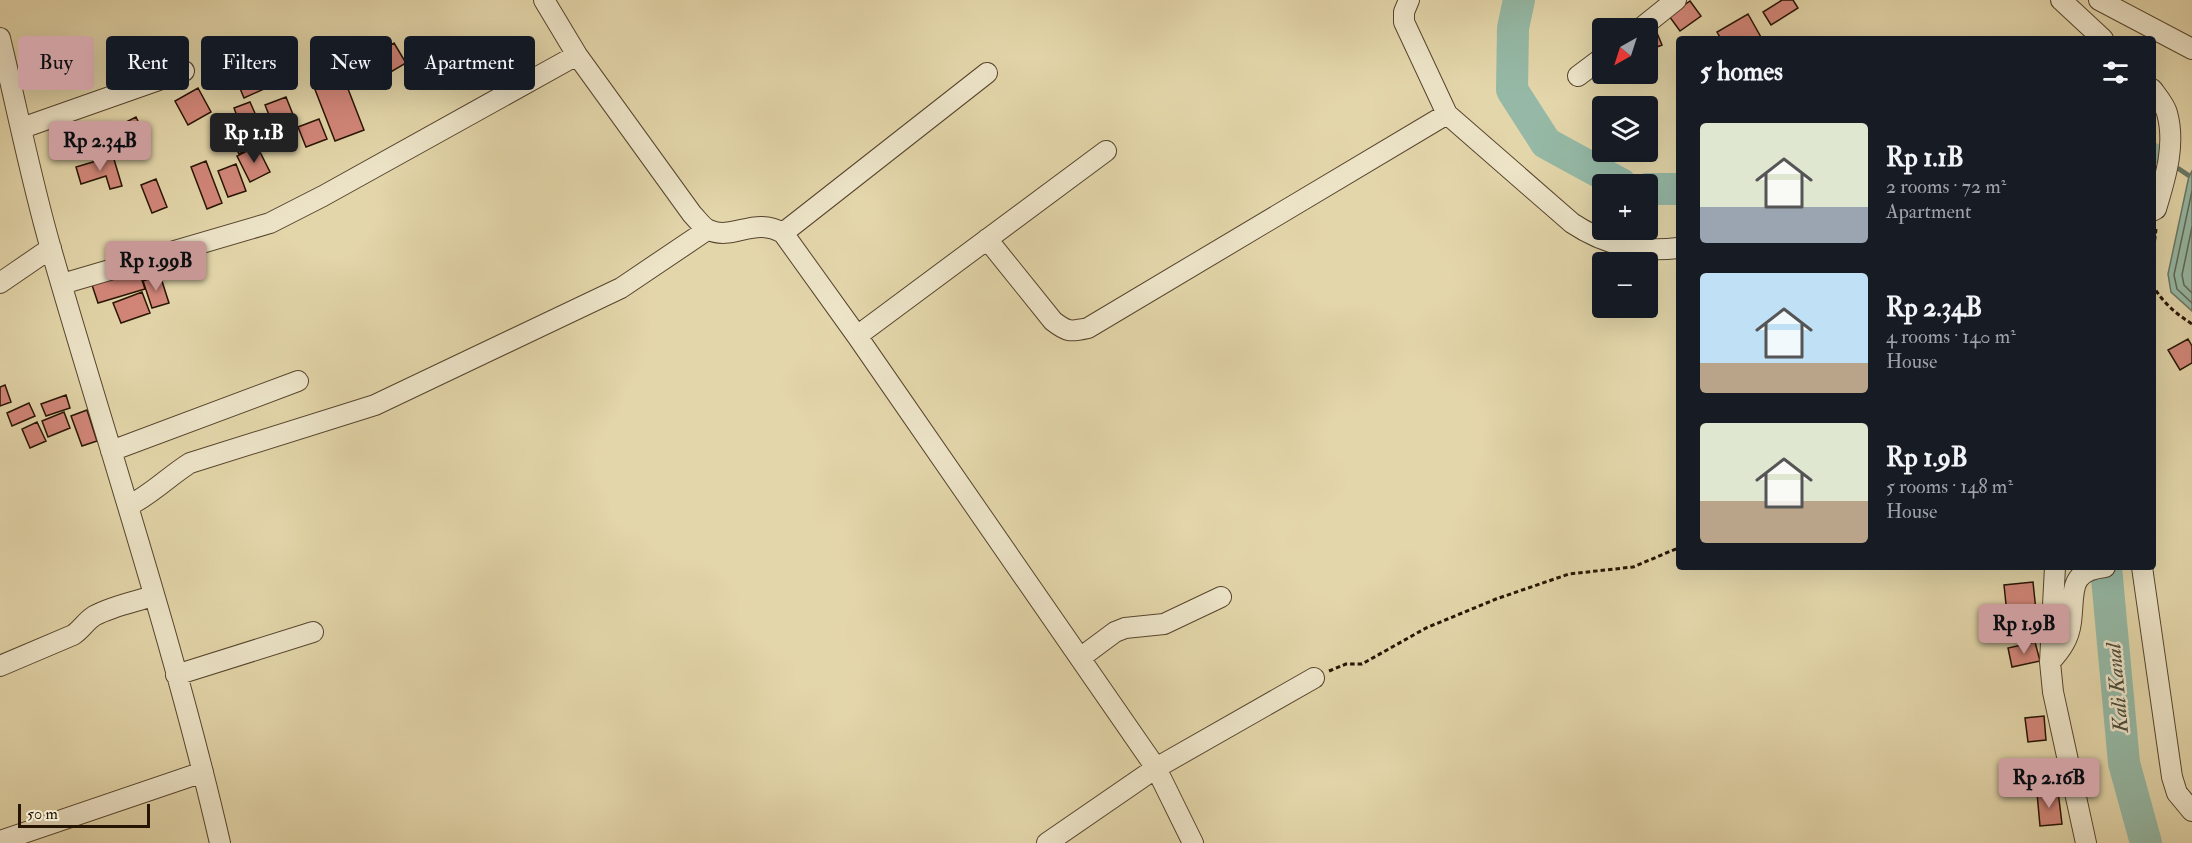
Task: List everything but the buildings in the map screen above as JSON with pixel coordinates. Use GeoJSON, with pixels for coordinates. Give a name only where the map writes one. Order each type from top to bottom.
{"type":"FeatureCollection","features":[{"type":"Feature","properties":{"kind":"street"},"geometry":{"type":"LineString","coordinates":[[544,0],[577,55],[692,214],[707,230],[723,233],[768,226],[783,233],[1156,768],[1193,843]]}},
{"type":"Feature","properties":{"kind":"street"},"geometry":{"type":"LineString","coordinates":[[1409,0],[1404,12],[1404,22],[1447,114],[1585,232],[1606,242],[1631,248],[1676,248]]}},
{"type":"Feature","properties":{"kind":"street"},"geometry":{"type":"LineString","coordinates":[[1654,18],[1676,0]]}},
{"type":"Feature","properties":{"kind":"street"},"geometry":{"type":"LineString","coordinates":[[2061,0],[2100,36]]}},
{"type":"Feature","properties":{"kind":"street"},"geometry":{"type":"LineString","coordinates":[[2099,0],[2192,49]]}},
{"type":"Feature","properties":{"kind":"street"},"geometry":{"type":"LineString","coordinates":[[0,38],[51,248],[128,506],[203,772],[220,843]]}},
{"type":"Feature","properties":{"kind":"street"},"geometry":{"type":"LineString","coordinates":[[62,284],[270,223],[577,55]]}},
{"type":"Feature","properties":{"kind":"street"},"geometry":{"type":"LineString","coordinates":[[1578,76],[1592,66]]}},
{"type":"Feature","properties":{"kind":"street"},"geometry":{"type":"LineString","coordinates":[[783,233],[987,74]]}},
{"type":"Feature","properties":{"kind":"street"},"geometry":{"type":"LineString","coordinates":[[22,128],[132,90]]}},
{"type":"Feature","properties":{"kind":"street"},"geometry":{"type":"LineString","coordinates":[[2156,95],[2167,111],[2171,137],[2168,167],[2156,204]]}},
{"type":"Feature","properties":{"kind":"street"},"geometry":{"type":"LineString","coordinates":[[987,239],[1053,321],[1072,332],[1088,328],[1447,114]]}},
{"type":"Feature","properties":{"kind":"street"},"geometry":{"type":"LineString","coordinates":[[857,336],[1106,151]]}},
{"type":"Feature","properties":{"kind":"street"},"geometry":{"type":"LineString","coordinates":[[128,506],[197,460],[375,405],[483,355],[621,288],[707,230]]}},
{"type":"Feature","properties":{"kind":"street"},"geometry":{"type":"LineString","coordinates":[[0,283],[51,248]]}},
{"type":"Feature","properties":{"kind":"street"},"geometry":{"type":"LineString","coordinates":[[111,451],[298,381]]}},
{"type":"Feature","properties":{"kind":"street"},"geometry":{"type":"LineString","coordinates":[[2055,570],[2050,662],[2056,713],[2086,843]]}},
{"type":"Feature","properties":{"kind":"street"},"geometry":{"type":"LineString","coordinates":[[2050,662],[2064,646],[2071,623],[2072,595],[2076,581],[2090,570]]}},
{"type":"Feature","properties":{"kind":"street"},"geometry":{"type":"LineString","coordinates":[[2142,570],[2172,777],[2177,793],[2192,812]]}},
{"type":"Feature","properties":{"kind":"street"},"geometry":{"type":"LineString","coordinates":[[0,666],[73,635],[89,620],[104,611],[153,596]]}},
{"type":"Feature","properties":{"kind":"street"},"geometry":{"type":"LineString","coordinates":[[1080,658],[1125,628],[1164,624],[1221,597]]}},
{"type":"Feature","properties":{"kind":"street"},"geometry":{"type":"LineString","coordinates":[[176,675],[313,632]]}},
{"type":"Feature","properties":{"kind":"street"},"geometry":{"type":"LineString","coordinates":[[1047,843],[1156,768],[1314,678]]}},
{"type":"Feature","properties":{"kind":"street"},"geometry":{"type":"LineString","coordinates":[[0,841],[203,772]]}},
{"type":"Feature","properties":{"kind":"path"},"geometry":{"type":"LineString","coordinates":[[2156,290],[2174,312],[2192,324]]}},
{"type":"Feature","properties":{"kind":"path"},"geometry":{"type":"LineString","coordinates":[[1314,678],[1346,663],[1362,664],[1426,628],[1496,598],[1569,574],[1633,567],[1676,549]]}},
{"type":"Feature","properties":{"kind":"water"},"geometry":{"type":"Polygon","coordinates":[[[2192,171],[2192,311],[2171,292],[2168,274],[2192,171]]]}},
{"type":"Feature","properties":{"kind":"waterway","name":"Kali Kanal"},"geometry":{"type":"LineString","coordinates":[[1519,0],[1513,28],[1512,90],[1546,143],[1603,174]]}},
{"type":"Feature","properties":{"kind":"waterway"},"geometry":{"type":"LineString","coordinates":[[2156,153],[2160,155]]}},
{"type":"Feature","properties":{"kind":"waterway"},"geometry":{"type":"LineString","coordinates":[[2179,169],[2188,175]]}},
{"type":"Feature","properties":{"kind":"waterway","name":"Kali Kanal"},"geometry":{"type":"LineString","coordinates":[[1658,189],[1676,189]]}},
{"type":"Feature","properties":{"kind":"waterway","name":"Kali Kanal"},"geometry":{"type":"LineString","coordinates":[[2106,570],[2124,763],[2146,843]]}}]}
